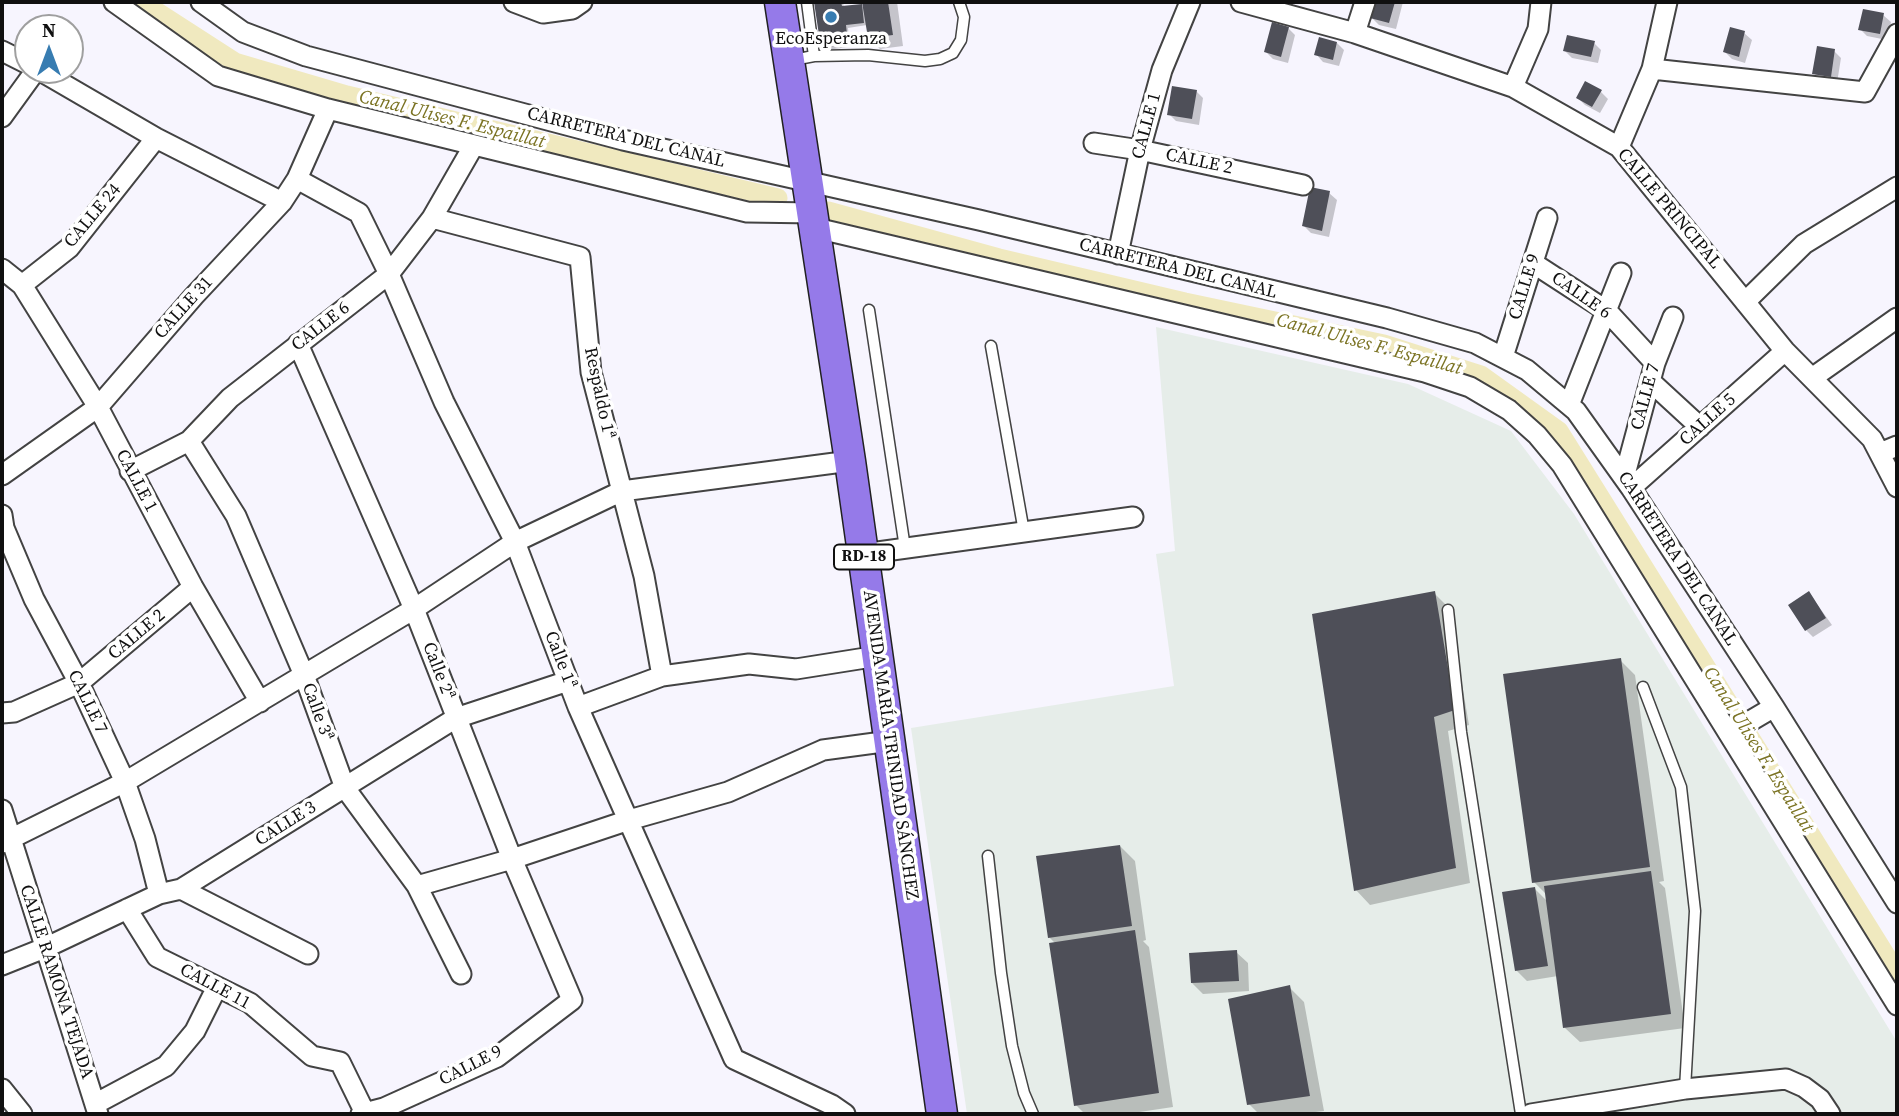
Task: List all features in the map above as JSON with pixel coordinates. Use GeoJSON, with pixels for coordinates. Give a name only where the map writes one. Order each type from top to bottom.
{"type":"FeatureCollection","features":[{"type":"Feature","properties":{"kind":"main road","name":"AVENIDA MARÍA TRINIDAD SÁNCHEZ"},"geometry":{"type":"LineString","coordinates":[[780,2],[802,59],[807,180],[850,461],[942,1114]]}},
{"type":"Feature","properties":{"kind":"street"},"geometry":{"type":"LineString","coordinates":[[114,2],[218,76],[328,109],[747,212],[815,221],[1412,369],[1470,387],[1509,410],[1537,435],[1562,465],[1734,731],[1897,1005]]}},
{"type":"Feature","properties":{"kind":"street","name":"CARRETERA DEL CANAL"},"geometry":{"type":"LineString","coordinates":[[201,2],[243,32],[306,56],[623,140],[807,180],[1387,318],[1475,343],[1503,357],[1527,370],[1576,411],[1628,483],[1767,711],[1897,901]]}},
{"type":"Feature","properties":{"kind":"street"},"geometry":{"type":"LineString","coordinates":[[514,2],[543,13],[572,9],[582,2]]}},
{"type":"Feature","properties":{"kind":"street","name":"CALLE 1"},"geometry":{"type":"LineString","coordinates":[[1118,254],[1140,150],[1162,69],[1190,2]]}},
{"type":"Feature","properties":{"kind":"street","name":"CALLE PRINCIPAL"},"geometry":{"type":"LineString","coordinates":[[1241,2],[1355,33],[1513,87],[1619,147],[1785,351],[1872,439],[1889,449],[1897,487]]}},
{"type":"Feature","properties":{"kind":"street"},"geometry":{"type":"LineString","coordinates":[[1355,33],[1365,2]]}},
{"type":"Feature","properties":{"kind":"street"},"geometry":{"type":"LineString","coordinates":[[1513,87],[1538,29],[1541,2]]}},
{"type":"Feature","properties":{"kind":"street"},"geometry":{"type":"LineString","coordinates":[[1619,147],[1652,69],[1667,2]]}},
{"type":"Feature","properties":{"kind":"street"},"geometry":{"type":"LineString","coordinates":[[1652,69],[1865,92],[1897,34]]}},
{"type":"Feature","properties":{"kind":"street"},"geometry":{"type":"LineString","coordinates":[[2,117],[27,84]]}},
{"type":"Feature","properties":{"kind":"street"},"geometry":{"type":"LineString","coordinates":[[62,84],[156,138],[282,202]]}},
{"type":"Feature","properties":{"kind":"street","name":"CALLE 31"},"geometry":{"type":"LineString","coordinates":[[2,475],[98,407],[194,296],[282,202],[297,180],[328,109]]}},
{"type":"Feature","properties":{"kind":"street","name":"CALLE 24"},"geometry":{"type":"LineString","coordinates":[[22,285],[69,247],[156,138]]}},
{"type":"Feature","properties":{"kind":"street","name":"CALLE 2"},"geometry":{"type":"LineString","coordinates":[[1094,142],[1303,185]]}},
{"type":"Feature","properties":{"kind":"street","name":"CALLE 6"},"geometry":{"type":"LineString","coordinates":[[130,471],[189,442],[230,398],[389,274],[432,218],[474,145]]}},
{"type":"Feature","properties":{"kind":"street","name":"Calle 1ª"},"geometry":{"type":"LineString","coordinates":[[297,180],[359,214],[389,274],[444,402],[515,542],[578,707],[734,1059],[832,1105],[845,1114]]}},
{"type":"Feature","properties":{"kind":"street"},"geometry":{"type":"LineString","coordinates":[[1745,302],[1804,244],[1897,187]]}},
{"type":"Feature","properties":{"kind":"street","name":"Respaldo 1ª"},"geometry":{"type":"LineString","coordinates":[[432,218],[580,257],[591,372],[644,576],[662,677]]}},
{"type":"Feature","properties":{"kind":"street","name":"CALLE 9"},"geometry":{"type":"LineString","coordinates":[[1503,357],[1547,218]]}},
{"type":"Feature","properties":{"kind":"street","name":"CALLE 6"},"geometry":{"type":"LineString","coordinates":[[1533,263],[1607,311],[1653,372],[1700,427]]}},
{"type":"Feature","properties":{"kind":"street","name":"CALLE 1"},"geometry":{"type":"LineString","coordinates":[[2,269],[22,285],[98,407],[193,587],[260,702]]}},
{"type":"Feature","properties":{"kind":"street"},"geometry":{"type":"LineString","coordinates":[[1569,405],[1620,272]]}},
{"type":"Feature","properties":{"kind":"street","name":"CALLE 7"},"geometry":{"type":"LineString","coordinates":[[1628,483],[1653,372],[1673,317]]}},
{"type":"Feature","properties":{"kind":"street"},"geometry":{"type":"LineString","coordinates":[[1812,377],[1897,318]]}},
{"type":"Feature","properties":{"kind":"street","name":"Calle 2ª"},"geometry":{"type":"LineString","coordinates":[[298,344],[414,609],[512,859],[572,1000]]}},
{"type":"Feature","properties":{"kind":"street","name":"CALLE 5"},"geometry":{"type":"LineString","coordinates":[[1628,483],[1700,427],[1785,351]]}},
{"type":"Feature","properties":{"kind":"street","name":"Calle 3ª"},"geometry":{"type":"LineString","coordinates":[[189,442],[236,516],[304,675],[345,788],[417,886],[461,974]]}},
{"type":"Feature","properties":{"kind":"street"},"geometry":{"type":"LineString","coordinates":[[6,841],[125,782],[414,609],[515,542],[622,491],[850,461]]}},
{"type":"Feature","properties":{"kind":"street","name":"CALLE 7"},"geometry":{"type":"LineString","coordinates":[[2,515],[4,528],[34,599],[79,683],[125,782],[145,839],[159,894]]}},
{"type":"Feature","properties":{"kind":"street"},"geometry":{"type":"LineString","coordinates":[[863,554],[1133,517]]}},
{"type":"Feature","properties":{"kind":"street","name":"CALLE 2"},"geometry":{"type":"LineString","coordinates":[[2,713],[14,712],[79,683],[193,587]]}},
{"type":"Feature","properties":{"kind":"street"},"geometry":{"type":"LineString","coordinates":[[578,707],[662,677],[749,664],[796,669],[878,656]]}},
{"type":"Feature","properties":{"kind":"street","name":"CALLE 3"},"geometry":{"type":"LineString","coordinates":[[2,965],[47,947],[159,894],[181,889],[456,718],[568,681]]}},
{"type":"Feature","properties":{"kind":"street"},"geometry":{"type":"LineString","coordinates":[[1734,731],[1767,711]]}},
{"type":"Feature","properties":{"kind":"street"},"geometry":{"type":"LineString","coordinates":[[417,886],[728,792],[823,750],[890,741]]}},
{"type":"Feature","properties":{"kind":"street","name":"CALLE RAMONA TEJADA"},"geometry":{"type":"LineString","coordinates":[[2,810],[6,841],[47,947],[96,1109]]}},
{"type":"Feature","properties":{"kind":"street"},"geometry":{"type":"LineString","coordinates":[[181,889],[308,954]]}},
{"type":"Feature","properties":{"kind":"street","name":"CALLE 11"},"geometry":{"type":"LineString","coordinates":[[127,909],[157,957],[250,1003],[312,1056],[340,1062],[363,1114]]}},
{"type":"Feature","properties":{"kind":"street"},"geometry":{"type":"LineString","coordinates":[[96,1109],[166,1066],[195,1031],[217,987]]}},
{"type":"Feature","properties":{"kind":"street","name":"CALLE 9"},"geometry":{"type":"LineString","coordinates":[[363,1114],[384,1108],[497,1057],[572,1000]]}},
{"type":"Feature","properties":{"kind":"street"},"geometry":{"type":"LineString","coordinates":[[1531,1114],[1685,1089],[1786,1079],[1804,1087],[1820,1099],[1830,1114]]}},
{"type":"Feature","properties":{"kind":"street"},"geometry":{"type":"LineString","coordinates":[[2,1089],[22,1114]]}},
{"type":"Feature","properties":{"kind":"lane"},"geometry":{"type":"LineString","coordinates":[[807,2],[802,59],[868,55],[925,61],[940,59],[953,53],[961,40],[964,17],[959,2]]}},
{"type":"Feature","properties":{"kind":"lane"},"geometry":{"type":"LineString","coordinates":[[869,310],[905,548]]}},
{"type":"Feature","properties":{"kind":"lane"},"geometry":{"type":"LineString","coordinates":[[991,346],[1024,532]]}},
{"type":"Feature","properties":{"kind":"lane"},"geometry":{"type":"LineString","coordinates":[[1448,610],[1461,732],[1521,1114]]}},
{"type":"Feature","properties":{"kind":"lane"},"geometry":{"type":"LineString","coordinates":[[1643,687],[1681,787],[1695,911],[1685,1089]]}},
{"type":"Feature","properties":{"kind":"lane"},"geometry":{"type":"LineString","coordinates":[[988,856],[1012,1045],[1024,1093],[1033,1114]]}},
{"type":"Feature","properties":{"kind":"shaded area"},"geometry":{"type":"Polygon","coordinates":[[[1156,327],[1408,384],[1511,431],[1574,514],[1897,1042],[1897,1114],[967,1114],[911,728],[1174,686],[1156,554],[1175,551],[1156,327]]]}},
{"type":"Feature","properties":{"kind":"building"},"geometry":{"type":"Polygon","coordinates":[[[814,2],[841,2],[842,6],[862,4],[864,23],[846,25],[848,44],[821,48],[814,2]]]}},
{"type":"Feature","properties":{"kind":"building"},"geometry":{"type":"Polygon","coordinates":[[[862,2],[888,2],[893,35],[868,38],[862,2]]]}},
{"type":"Feature","properties":{"kind":"building"},"geometry":{"type":"Polygon","coordinates":[[[1374,2],[1395,2],[1389,23],[1370,18],[1374,2]]]}},
{"type":"Feature","properties":{"kind":"building"},"geometry":{"type":"Polygon","coordinates":[[[1863,9],[1884,13],[1880,34],[1858,30],[1863,9]]]}},
{"type":"Feature","properties":{"kind":"building"},"geometry":{"type":"Polygon","coordinates":[[[1272,22],[1289,27],[1281,57],[1264,52],[1272,22]]]}},
{"type":"Feature","properties":{"kind":"building"},"geometry":{"type":"Polygon","coordinates":[[[1730,27],[1745,31],[1739,57],[1723,52],[1730,27]]]}},
{"type":"Feature","properties":{"kind":"building"},"geometry":{"type":"Polygon","coordinates":[[[1567,35],[1595,41],[1591,57],[1563,51],[1567,35]]]}},
{"type":"Feature","properties":{"kind":"building"},"geometry":{"type":"Polygon","coordinates":[[[1319,37],[1337,42],[1333,60],[1314,55],[1319,37]]]}},
{"type":"Feature","properties":{"kind":"building"},"geometry":{"type":"Polygon","coordinates":[[[1817,46],[1835,49],[1831,77],[1812,74],[1817,46]]]}},
{"type":"Feature","properties":{"kind":"building"},"geometry":{"type":"Polygon","coordinates":[[[1585,81],[1602,90],[1592,107],[1576,98],[1585,81]]]}},
{"type":"Feature","properties":{"kind":"building"},"geometry":{"type":"Polygon","coordinates":[[[1172,86],[1197,90],[1192,119],[1167,115],[1172,86]]]}},
{"type":"Feature","properties":{"kind":"building"},"geometry":{"type":"Polygon","coordinates":[[[1310,187],[1330,191],[1322,231],[1302,226],[1310,187]]]}},
{"type":"Feature","properties":{"kind":"building"},"geometry":{"type":"Polygon","coordinates":[[[1435,591],[1455,710],[1434,717],[1456,868],[1354,891],[1312,614],[1435,591]]]}},
{"type":"Feature","properties":{"kind":"building"},"geometry":{"type":"Polygon","coordinates":[[[1809,591],[1826,618],[1805,631],[1788,605],[1809,591]]]}},
{"type":"Feature","properties":{"kind":"building"},"geometry":{"type":"Polygon","coordinates":[[[1621,658],[1650,867],[1532,883],[1503,674],[1621,658]]]}},
{"type":"Feature","properties":{"kind":"building"},"geometry":{"type":"Polygon","coordinates":[[[1120,845],[1132,926],[1048,938],[1036,856],[1120,845]]]}},
{"type":"Feature","properties":{"kind":"building"},"geometry":{"type":"Polygon","coordinates":[[[1651,871],[1671,1014],[1563,1028],[1544,886],[1651,871]]]}},
{"type":"Feature","properties":{"kind":"building"},"geometry":{"type":"Polygon","coordinates":[[[1535,887],[1548,966],[1515,971],[1502,892],[1535,887]]]}},
{"type":"Feature","properties":{"kind":"building"},"geometry":{"type":"Polygon","coordinates":[[[1135,930],[1159,1093],[1074,1106],[1049,943],[1135,930]]]}},
{"type":"Feature","properties":{"kind":"building"},"geometry":{"type":"Polygon","coordinates":[[[1237,950],[1239,981],[1191,983],[1189,953],[1237,950]]]}},
{"type":"Feature","properties":{"kind":"building"},"geometry":{"type":"Polygon","coordinates":[[[1290,985],[1310,1096],[1247,1105],[1228,999],[1290,985]]]}},
{"type":"Feature","properties":{"kind":"waterway","name":"Canal Ulises F. Espaillat"},"geometry":{"type":"LineString","coordinates":[[142,2],[235,62],[347,95],[778,198]]}},
{"type":"Feature","properties":{"kind":"waterway","name":"Canal Ulises F. Espaillat"},"geometry":{"type":"LineString","coordinates":[[828,211],[999,258],[1185,302],[1384,344],[1481,375],[1559,431],[1897,973]]}},
{"type":"Feature","properties":{"kind":"place","name":"EcoEsperanza"},"geometry":{"type":"Point","coordinates":[831,17]}}]}
